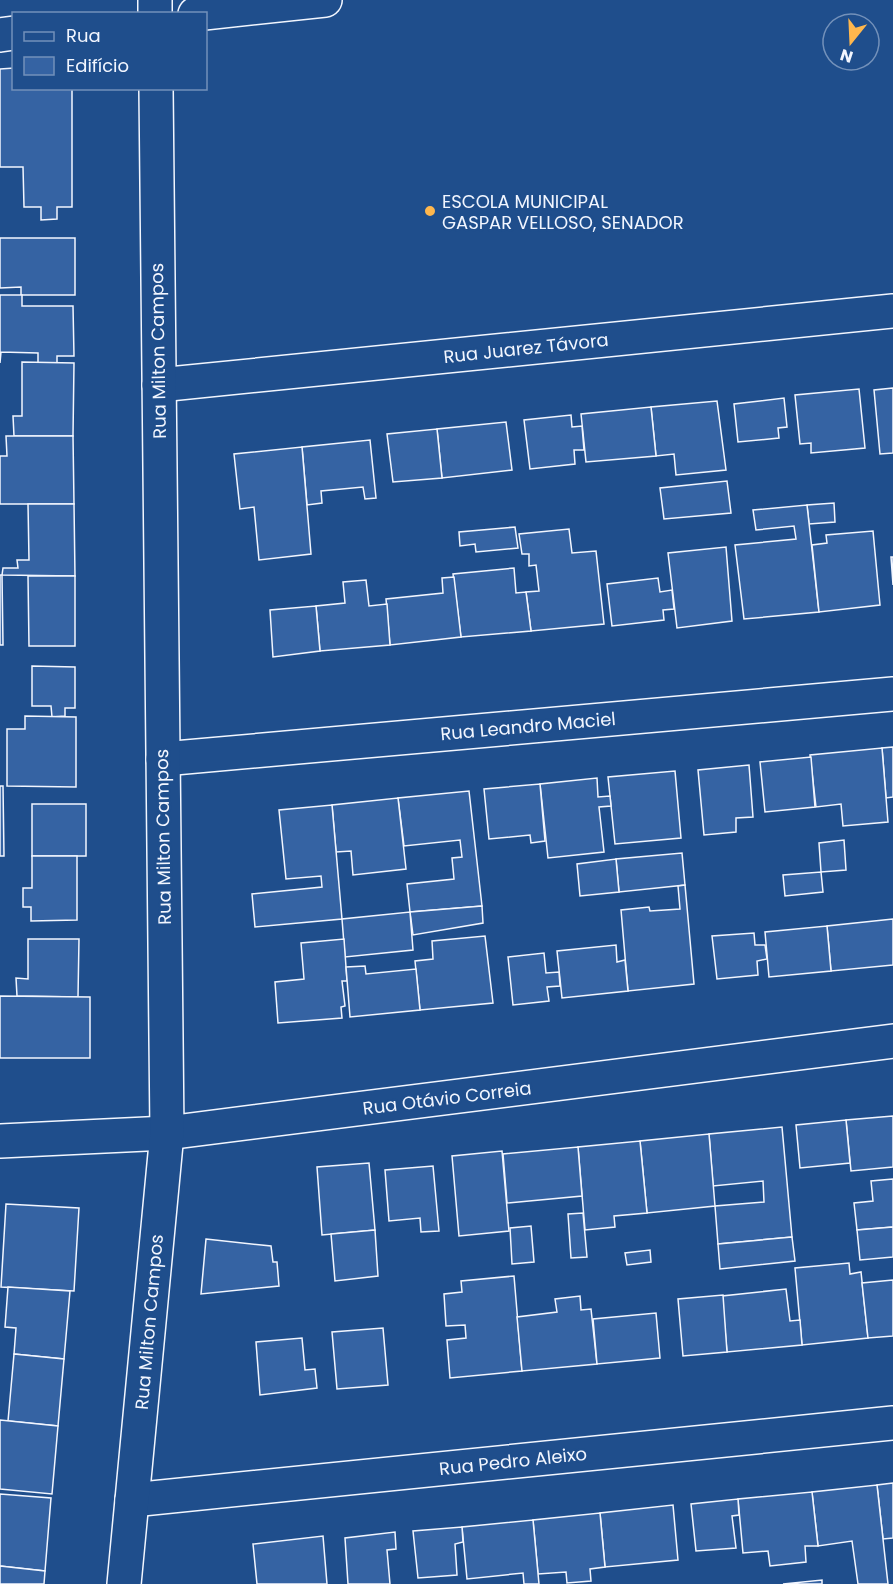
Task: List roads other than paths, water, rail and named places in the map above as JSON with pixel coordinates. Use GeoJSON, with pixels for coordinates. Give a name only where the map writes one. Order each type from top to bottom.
{"type":"FeatureCollection","features":[{"type":"Feature","properties":{"kind":"street"},"geometry":{"type":"LineString","coordinates":[[207,13],[325,0]]}},
{"type":"Feature","properties":{"kind":"street","name":"Rua Milton Campos"},"geometry":{"type":"LineString","coordinates":[[124,1584],[167,1133],[156,90]]}},
{"type":"Feature","properties":{"kind":"street","name":"Rua Juarez Távora"},"geometry":{"type":"LineString","coordinates":[[159,385],[893,311]]}},
{"type":"Feature","properties":{"kind":"street","name":"Rua Leandro Maciel"},"geometry":{"type":"LineString","coordinates":[[162,759],[893,694]]}},
{"type":"Feature","properties":{"kind":"street","name":"Rua Otávio Correia"},"geometry":{"type":"LineString","coordinates":[[0,1141],[167,1133],[893,1041]]}},
{"type":"Feature","properties":{"kind":"street","name":"Rua Pedro Aleixo"},"geometry":{"type":"LineString","coordinates":[[132,1500],[893,1423]]}},
{"type":"Feature","properties":{"kind":"place","name":"ESCOLA MUNICIPAL GASPAR VELLOSO, SENADOR"},"geometry":{"type":"Point","coordinates":[430,211]}}]}
